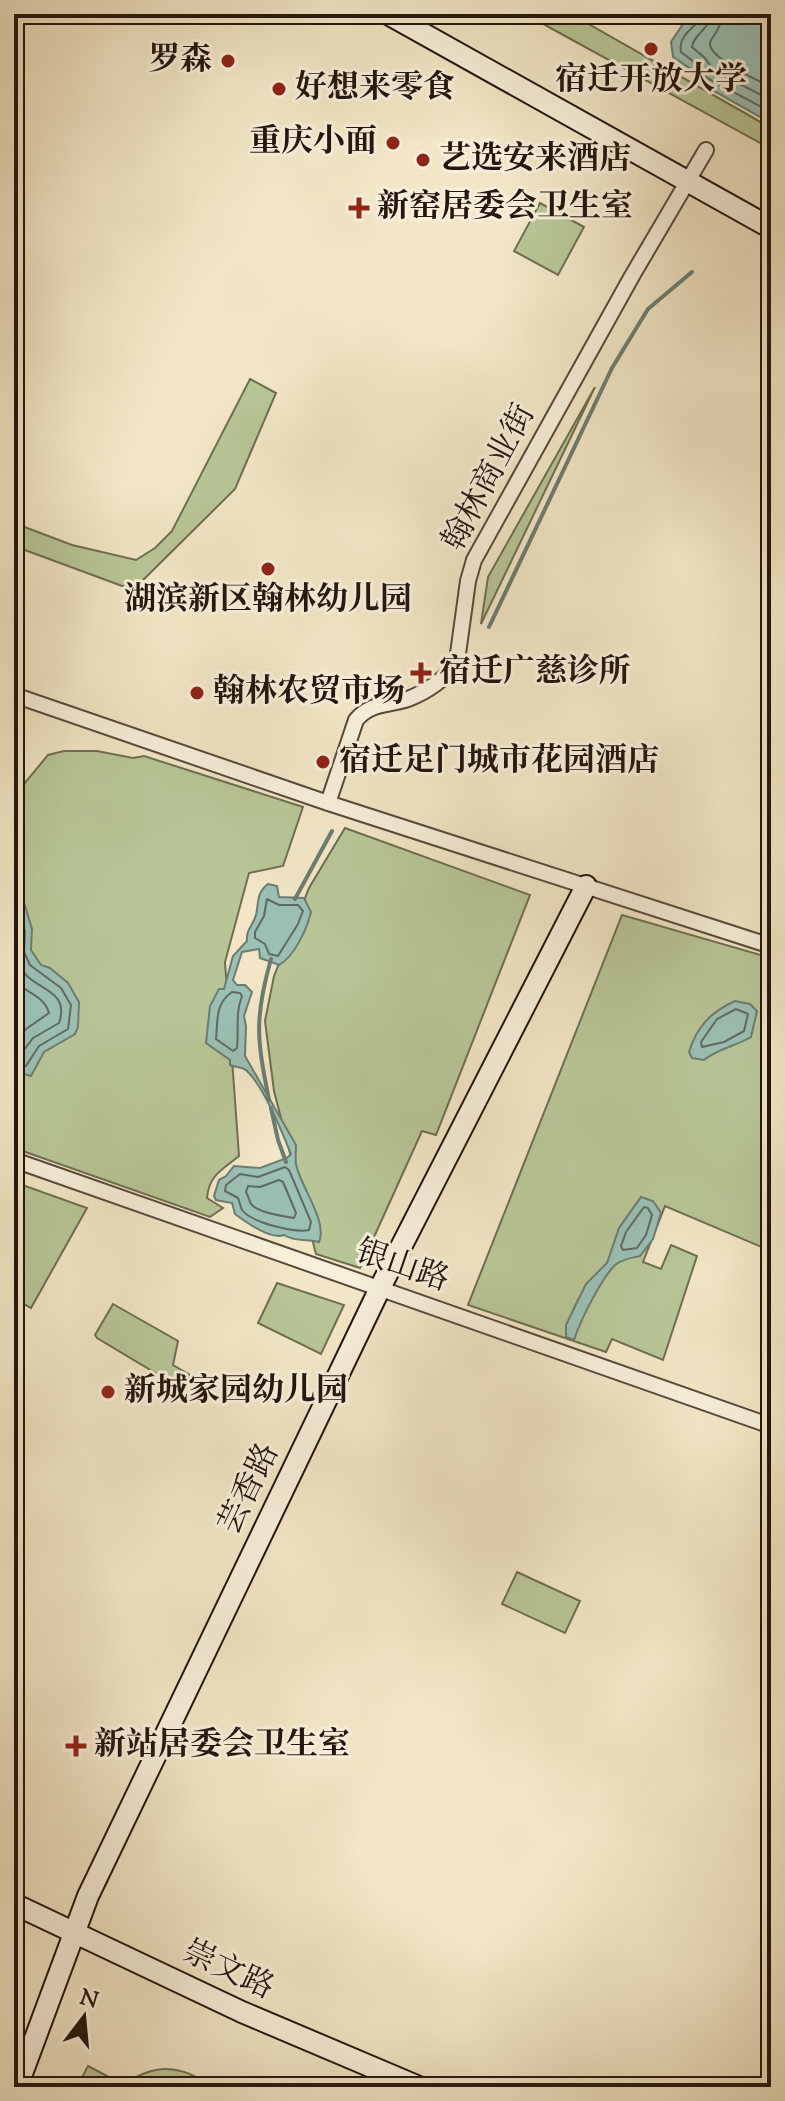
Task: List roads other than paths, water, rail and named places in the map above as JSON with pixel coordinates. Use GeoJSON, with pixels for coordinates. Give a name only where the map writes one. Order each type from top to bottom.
{"type":"FeatureCollection","features":[{"type":"Feature","properties":{"kind":"street"},"geometry":{"type":"LineString","coordinates":[[388,14],[691,176],[771,214]]}},
{"type":"Feature","properties":{"kind":"street"},"geometry":{"type":"LineString","coordinates":[[412,14],[691,176],[771,228]]}},
{"type":"Feature","properties":{"kind":"street","name":"翰林商业街"},"geometry":{"type":"LineString","coordinates":[[328,803],[356,720],[364,711],[374,705],[408,699],[451,673],[457,661],[468,581],[474,560],[706,150]]}},
{"type":"Feature","properties":{"kind":"street"},"geometry":{"type":"LineString","coordinates":[[14,695],[328,803],[771,946]]}},
{"type":"Feature","properties":{"kind":"street","name":"芸香路"},"geometry":{"type":"LineString","coordinates":[[17,2087],[77,1940],[386,1291],[593,888]]}},
{"type":"Feature","properties":{"kind":"street","name":"银山路"},"geometry":{"type":"LineString","coordinates":[[14,1160],[771,1426]]}},
{"type":"Feature","properties":{"kind":"street","name":"崇文路"},"geometry":{"type":"LineString","coordinates":[[14,1904],[77,1940],[390,2087]]}},
{"type":"Feature","properties":{"kind":"street","name":"崇文路"},"geometry":{"type":"LineString","coordinates":[[14,1918],[77,1940],[419,2087]]}},
{"type":"Feature","properties":{"kind":"street","name":"芸香路"},"geometry":{"type":"LineString","coordinates":[[24,2087],[77,1940]]}},
{"type":"Feature","properties":{"kind":"water"},"geometry":{"type":"Polygon","coordinates":[[[699,14],[771,14],[771,123],[700,83],[692,70],[673,57],[671,42],[685,21],[699,14]]]}},
{"type":"Feature","properties":{"kind":"water"},"geometry":{"type":"Polygon","coordinates":[[[14,869],[32,929],[31,950],[41,965],[50,968],[68,983],[79,1002],[75,1034],[44,1052],[31,1076],[14,1071],[14,869]]]}},
{"type":"Feature","properties":{"kind":"water"},"geometry":{"type":"Polygon","coordinates":[[[268,884],[277,886],[279,897],[304,898],[311,912],[306,926],[295,949],[279,965],[260,958],[259,949],[242,952],[233,980],[252,992],[244,1016],[245,1056],[296,1145],[299,1173],[320,1224],[319,1242],[266,1233],[235,1214],[232,1203],[216,1200],[214,1196],[219,1180],[234,1166],[260,1168],[291,1154],[272,1110],[253,1078],[245,1069],[230,1065],[230,1060],[206,1043],[210,1006],[219,989],[224,989],[233,956],[247,941],[260,895],[268,884]]]}},
{"type":"Feature","properties":{"kind":"water"},"geometry":{"type":"Polygon","coordinates":[[[735,1001],[750,1004],[757,1011],[751,1037],[704,1060],[692,1058],[689,1052],[701,1027],[712,1015],[735,1001]]]}},
{"type":"Feature","properties":{"kind":"water"},"geometry":{"type":"Polygon","coordinates":[[[641,1197],[653,1201],[661,1213],[653,1239],[640,1256],[615,1265],[592,1301],[574,1340],[566,1337],[566,1325],[586,1284],[607,1263],[619,1228],[641,1197]]]}},
{"type":"Feature","properties":{"kind":"waterway"},"geometry":{"type":"LineString","coordinates":[[489,627],[612,368],[648,309],[692,272]]}},
{"type":"Feature","properties":{"kind":"waterway"},"geometry":{"type":"LineString","coordinates":[[295,899],[332,831]]}},
{"type":"Feature","properties":{"kind":"waterway"},"geometry":{"type":"LineString","coordinates":[[269,1100],[259,1030],[271,959]]}},
{"type":"Feature","properties":{"kind":"waterway"},"geometry":{"type":"LineString","coordinates":[[271,1108],[286,1162]]}},
{"type":"Feature","properties":{"kind":"place","name":"宿迁开放大学"},"geometry":{"type":"Point","coordinates":[651,49]}},
{"type":"Feature","properties":{"kind":"place","name":"罗森"},"geometry":{"type":"Point","coordinates":[228,61]}},
{"type":"Feature","properties":{"kind":"place","name":"好想来零食"},"geometry":{"type":"Point","coordinates":[279,89]}},
{"type":"Feature","properties":{"kind":"place","name":"重庆小面"},"geometry":{"type":"Point","coordinates":[393,143]}},
{"type":"Feature","properties":{"kind":"place","name":"艺选安来酒店"},"geometry":{"type":"Point","coordinates":[423,160]}},
{"type":"Feature","properties":{"kind":"place","name":"新窑居委会卫生室"},"geometry":{"type":"Point","coordinates":[359,208]}},
{"type":"Feature","properties":{"kind":"place","name":"湖滨新区翰林幼儿园"},"geometry":{"type":"Point","coordinates":[268,569]}},
{"type":"Feature","properties":{"kind":"place","name":"宿迁广慈诊所"},"geometry":{"type":"Point","coordinates":[421,673]}},
{"type":"Feature","properties":{"kind":"place","name":"翰林农贸市场"},"geometry":{"type":"Point","coordinates":[197,693]}},
{"type":"Feature","properties":{"kind":"place","name":"宿迁足门城市花园酒店"},"geometry":{"type":"Point","coordinates":[323,762]}},
{"type":"Feature","properties":{"kind":"place","name":"新城家园幼儿园"},"geometry":{"type":"Point","coordinates":[108,1392]}},
{"type":"Feature","properties":{"kind":"place","name":"新站居委会卫生室"},"geometry":{"type":"Point","coordinates":[76,1746]}}]}
